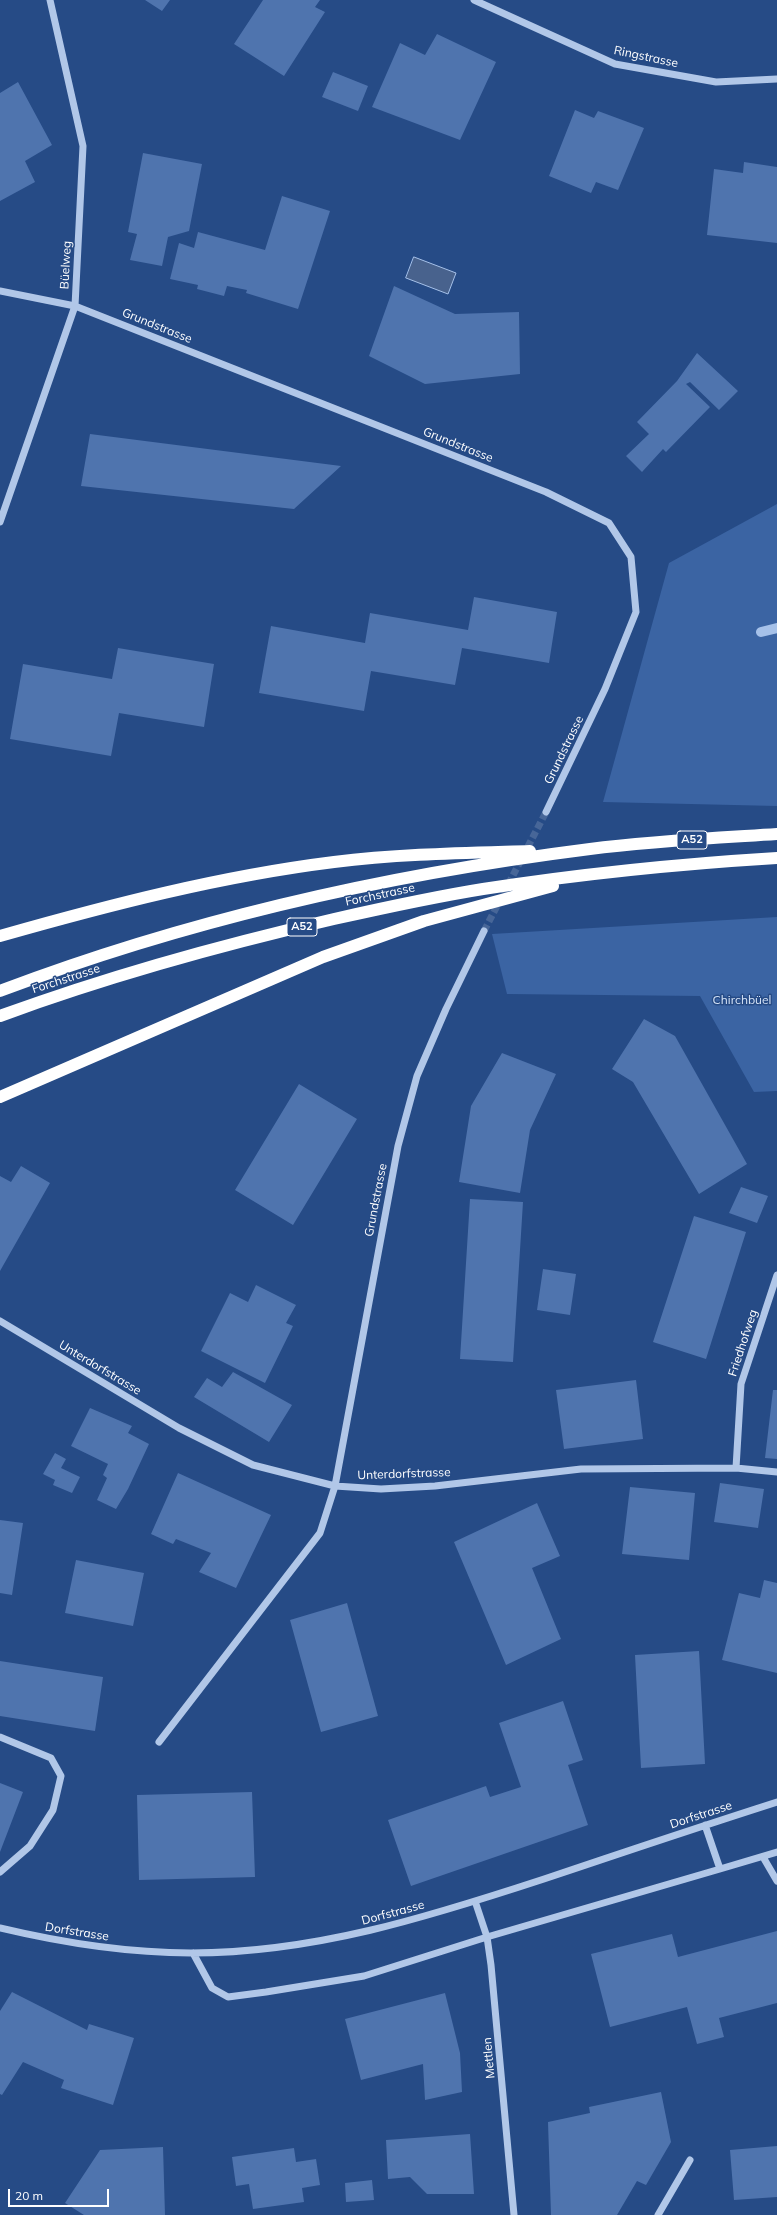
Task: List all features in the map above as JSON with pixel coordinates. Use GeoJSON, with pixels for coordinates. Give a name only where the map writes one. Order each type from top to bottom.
{"type":"FeatureCollection","features":[{"type":"Feature","properties":{"kind":"highway","name":"Forchstrasse"},"geometry":{"type":"LineString","coordinates":[[0,991],[145,942],[240,916],[348,891],[437,873],[589,849],[777,834]]}},
{"type":"Feature","properties":{"kind":"highway"},"geometry":{"type":"LineString","coordinates":[[0,936],[133,900],[252,874],[333,862],[392,856],[589,849]]}},
{"type":"Feature","properties":{"kind":"highway","name":"Forchstrasse"},"geometry":{"type":"LineString","coordinates":[[0,1016],[152,965],[249,938],[360,913],[481,890],[612,872],[777,858]]}},
{"type":"Feature","properties":{"kind":"highway"},"geometry":{"type":"LineString","coordinates":[[0,1097],[323,957],[376,937],[474,907],[612,872]]}},
{"type":"Feature","properties":{"kind":"street","name":"Büelweg"},"geometry":{"type":"LineString","coordinates":[[0,522],[75,306],[83,146],[50,0]]}},
{"type":"Feature","properties":{"kind":"street","name":"Ringstrasse"},"geometry":{"type":"LineString","coordinates":[[474,0],[615,64],[716,82],[777,79]]}},
{"type":"Feature","properties":{"kind":"street","name":"Grundstrasse"},"geometry":{"type":"LineString","coordinates":[[0,291],[75,306],[546,492],[609,523],[631,557],[636,612],[605,689],[546,812]]}},
{"type":"Feature","properties":{"kind":"street","name":"Grundstrasse"},"geometry":{"type":"LineString","coordinates":[[159,1742],[320,1533],[335,1486],[398,1146],[417,1076],[446,1009],[484,931]]}},
{"type":"Feature","properties":{"kind":"street","name":"Friedhofweg"},"geometry":{"type":"LineString","coordinates":[[736,1468],[741,1384],[777,1275]]}},
{"type":"Feature","properties":{"kind":"street","name":"Unterdorfstrasse"},"geometry":{"type":"LineString","coordinates":[[0,1321],[178,1428],[253,1465],[335,1486],[381,1489],[435,1486],[581,1469],[736,1468],[777,1472]]}},
{"type":"Feature","properties":{"kind":"street"},"geometry":{"type":"LineString","coordinates":[[0,1737],[51,1758],[61,1776],[53,1810],[30,1846],[0,1872]]}},
{"type":"Feature","properties":{"kind":"street","name":"Dorfstrasse"},"geometry":{"type":"LineString","coordinates":[[0,1928],[45,1939],[97,1947],[150,1952],[193,1953],[278,1947],[352,1936],[475,1901],[777,1802]]}},
{"type":"Feature","properties":{"kind":"street"},"geometry":{"type":"LineString","coordinates":[[705,1825],[720,1869]]}},
{"type":"Feature","properties":{"kind":"street"},"geometry":{"type":"LineString","coordinates":[[193,1953],[212,1988],[228,1996],[364,1976],[487,1937],[777,1852]]}},
{"type":"Feature","properties":{"kind":"street"},"geometry":{"type":"LineString","coordinates":[[763,1857],[777,1880]]}},
{"type":"Feature","properties":{"kind":"street","name":"Mettlen"},"geometry":{"type":"LineString","coordinates":[[475,1901],[487,1937],[491,1965],[514,2215]]}},
{"type":"Feature","properties":{"kind":"street"},"geometry":{"type":"LineString","coordinates":[[658,2215],[690,2160]]}},
{"type":"Feature","properties":{"kind":"green space"},"geometry":{"type":"Polygon","coordinates":[[[777,504],[777,806],[603,802],[669,563],[777,504]]]}},
{"type":"Feature","properties":{"kind":"green space","name":"Chirchbüel"},"geometry":{"type":"Polygon","coordinates":[[[777,917],[777,1091],[754,1092],[700,996],[507,994],[492,934],[777,917]]]}},
{"type":"Feature","properties":{"kind":"shaded area"},"geometry":{"type":"Polygon","coordinates":[[[414,257],[456,273],[448,294],[406,278],[414,257]]]}},
{"type":"Feature","properties":{"kind":"building"},"geometry":{"type":"Polygon","coordinates":[[[145,0],[170,0],[162,11],[145,0]]]}},
{"type":"Feature","properties":{"kind":"building"},"geometry":{"type":"Polygon","coordinates":[[[263,0],[320,0],[315,7],[325,12],[284,76],[234,44],[263,0]]]}},
{"type":"Feature","properties":{"kind":"building"},"geometry":{"type":"Polygon","coordinates":[[[437,34],[496,62],[460,140],[372,107],[400,43],[425,55],[437,34]]]}},
{"type":"Feature","properties":{"kind":"building"},"geometry":{"type":"Polygon","coordinates":[[[333,72],[368,86],[358,111],[322,97],[333,72]]]}},
{"type":"Feature","properties":{"kind":"building"},"geometry":{"type":"Polygon","coordinates":[[[18,82],[52,145],[25,161],[35,182],[0,201],[0,93],[18,82]]]}},
{"type":"Feature","properties":{"kind":"building"},"geometry":{"type":"Polygon","coordinates":[[[575,110],[594,118],[598,111],[644,128],[618,190],[596,182],[591,193],[549,176],[575,110]]]}},
{"type":"Feature","properties":{"kind":"building"},"geometry":{"type":"Polygon","coordinates":[[[143,153],[202,164],[189,231],[168,237],[162,266],[130,260],[137,234],[128,232],[143,153]]]}},
{"type":"Feature","properties":{"kind":"building"},"geometry":{"type":"Polygon","coordinates":[[[744,162],[777,167],[777,243],[707,235],[714,169],[743,173],[744,162]]]}},
{"type":"Feature","properties":{"kind":"building"},"geometry":{"type":"Polygon","coordinates":[[[282,196],[330,211],[298,309],[246,293],[247,290],[227,286],[224,296],[197,289],[198,285],[170,279],[179,243],[194,248],[198,232],[265,250],[282,196]]]}},
{"type":"Feature","properties":{"kind":"building"},"geometry":{"type":"Polygon","coordinates":[[[394,286],[455,314],[519,312],[520,374],[425,384],[369,356],[394,286]]]}},
{"type":"Feature","properties":{"kind":"building"},"geometry":{"type":"Polygon","coordinates":[[[697,353],[738,391],[719,410],[690,382],[686,384],[710,407],[666,452],[663,449],[642,472],[626,456],[649,434],[637,422],[677,381],[697,353]]]}},
{"type":"Feature","properties":{"kind":"building"},"geometry":{"type":"Polygon","coordinates":[[[90,434],[341,466],[294,509],[81,486],[90,434]]]}},
{"type":"Feature","properties":{"kind":"building"},"geometry":{"type":"Polygon","coordinates":[[[474,597],[557,612],[549,663],[462,648],[455,685],[371,671],[364,711],[259,693],[271,626],[365,643],[370,613],[468,630],[474,597]]]}},
{"type":"Feature","properties":{"kind":"building"},"geometry":{"type":"Polygon","coordinates":[[[118,648],[214,664],[204,727],[119,713],[111,756],[10,739],[23,664],[112,679],[118,648]]]}},
{"type":"Feature","properties":{"kind":"building"},"geometry":{"type":"Polygon","coordinates":[[[644,1019],[675,1036],[747,1164],[699,1194],[633,1082],[612,1069],[644,1019]]]}},
{"type":"Feature","properties":{"kind":"building"},"geometry":{"type":"Polygon","coordinates":[[[502,1053],[556,1074],[530,1130],[520,1193],[459,1182],[471,1106],[502,1053]]]}},
{"type":"Feature","properties":{"kind":"building"},"geometry":{"type":"Polygon","coordinates":[[[299,1084],[357,1119],[293,1225],[235,1190],[299,1084]]]}},
{"type":"Feature","properties":{"kind":"building"},"geometry":{"type":"Polygon","coordinates":[[[21,1166],[50,1183],[0,1271],[0,1176],[11,1182],[21,1166]]]}},
{"type":"Feature","properties":{"kind":"building"},"geometry":{"type":"Polygon","coordinates":[[[741,1187],[768,1196],[757,1223],[729,1213],[741,1187]]]}},
{"type":"Feature","properties":{"kind":"building"},"geometry":{"type":"Polygon","coordinates":[[[470,1199],[523,1202],[513,1362],[460,1359],[470,1199]]]}},
{"type":"Feature","properties":{"kind":"building"},"geometry":{"type":"Polygon","coordinates":[[[694,1216],[746,1232],[706,1359],[653,1342],[694,1216]]]}},
{"type":"Feature","properties":{"kind":"building"},"geometry":{"type":"Polygon","coordinates":[[[543,1269],[576,1274],[570,1315],[537,1310],[543,1269]]]}},
{"type":"Feature","properties":{"kind":"building"},"geometry":{"type":"Polygon","coordinates":[[[256,1285],[296,1305],[286,1323],[293,1326],[265,1383],[201,1351],[230,1293],[248,1302],[256,1285]]]}},
{"type":"Feature","properties":{"kind":"building"},"geometry":{"type":"Polygon","coordinates":[[[233,1372],[292,1405],[269,1442],[194,1397],[207,1378],[222,1387],[233,1372]]]}},
{"type":"Feature","properties":{"kind":"building"},"geometry":{"type":"Polygon","coordinates":[[[636,1380],[643,1439],[564,1449],[556,1390],[636,1380]]]}},
{"type":"Feature","properties":{"kind":"building"},"geometry":{"type":"Polygon","coordinates":[[[773,1390],[777,1390],[777,1459],[765,1458],[773,1390]]]}},
{"type":"Feature","properties":{"kind":"building"},"geometry":{"type":"Polygon","coordinates":[[[90,1408],[132,1426],[128,1433],[149,1444],[128,1489],[116,1509],[97,1500],[107,1478],[103,1475],[108,1464],[71,1446],[90,1408]]]}},
{"type":"Feature","properties":{"kind":"building"},"geometry":{"type":"Polygon","coordinates":[[[55,1453],[66,1459],[61,1468],[80,1477],[72,1493],[53,1485],[55,1480],[43,1474],[55,1453]]]}},
{"type":"Feature","properties":{"kind":"building"},"geometry":{"type":"Polygon","coordinates":[[[178,1473],[271,1515],[236,1588],[199,1572],[211,1553],[176,1539],[173,1544],[151,1534],[178,1473]]]}},
{"type":"Feature","properties":{"kind":"building"},"geometry":{"type":"Polygon","coordinates":[[[720,1483],[764,1489],[758,1528],[714,1522],[720,1483]]]}},
{"type":"Feature","properties":{"kind":"building"},"geometry":{"type":"Polygon","coordinates":[[[630,1487],[695,1493],[689,1560],[622,1554],[630,1487]]]}},
{"type":"Feature","properties":{"kind":"building"},"geometry":{"type":"Polygon","coordinates":[[[537,1503],[560,1556],[532,1568],[561,1639],[506,1665],[454,1542],[537,1503]]]}},
{"type":"Feature","properties":{"kind":"building"},"geometry":{"type":"Polygon","coordinates":[[[0,1520],[23,1523],[12,1595],[0,1593],[0,1520]]]}},
{"type":"Feature","properties":{"kind":"building"},"geometry":{"type":"Polygon","coordinates":[[[76,1560],[144,1573],[133,1626],[65,1613],[76,1560]]]}},
{"type":"Feature","properties":{"kind":"building"},"geometry":{"type":"Polygon","coordinates":[[[764,1580],[777,1583],[777,1673],[722,1660],[739,1593],[760,1598],[764,1580]]]}},
{"type":"Feature","properties":{"kind":"building"},"geometry":{"type":"Polygon","coordinates":[[[347,1603],[378,1716],[321,1732],[290,1620],[347,1603]]]}},
{"type":"Feature","properties":{"kind":"building"},"geometry":{"type":"Polygon","coordinates":[[[699,1651],[705,1764],[641,1768],[635,1655],[699,1651]]]}},
{"type":"Feature","properties":{"kind":"building"},"geometry":{"type":"Polygon","coordinates":[[[0,1661],[103,1677],[95,1731],[0,1716],[0,1661]]]}},
{"type":"Feature","properties":{"kind":"building"},"geometry":{"type":"Polygon","coordinates":[[[563,1701],[583,1760],[568,1765],[588,1825],[411,1886],[388,1820],[486,1786],[490,1797],[521,1787],[499,1723],[563,1701]]]}},
{"type":"Feature","properties":{"kind":"building"},"geometry":{"type":"Polygon","coordinates":[[[0,1783],[23,1792],[0,1852],[0,1783]]]}},
{"type":"Feature","properties":{"kind":"building"},"geometry":{"type":"Polygon","coordinates":[[[252,1792],[255,1877],[139,1880],[137,1795],[252,1792]]]}},
{"type":"Feature","properties":{"kind":"building"},"geometry":{"type":"Polygon","coordinates":[[[777,1931],[777,2003],[719,2018],[724,2037],[697,2044],[687,2007],[610,2027],[591,1954],[672,1934],[678,1957],[777,1931]]]}},
{"type":"Feature","properties":{"kind":"building"},"geometry":{"type":"Polygon","coordinates":[[[12,1992],[87,2030],[89,2024],[134,2038],[113,2105],[61,2088],[64,2080],[23,2062],[2,2095],[0,2094],[0,2011],[12,1992]]]}},
{"type":"Feature","properties":{"kind":"building"},"geometry":{"type":"Polygon","coordinates":[[[445,1993],[460,2053],[462,2092],[425,2100],[423,2064],[361,2080],[345,2019],[445,1993]]]}},
{"type":"Feature","properties":{"kind":"building"},"geometry":{"type":"Polygon","coordinates":[[[661,2092],[671,2142],[646,2185],[637,2181],[617,2215],[551,2215],[548,2122],[590,2113],[589,2107],[661,2092]]]}},
{"type":"Feature","properties":{"kind":"building"},"geometry":{"type":"Polygon","coordinates":[[[470,2134],[474,2194],[427,2194],[410,2177],[388,2179],[386,2140],[470,2134]]]}},
{"type":"Feature","properties":{"kind":"building"},"geometry":{"type":"Polygon","coordinates":[[[777,2146],[777,2197],[734,2200],[730,2150],[777,2146]]]}},
{"type":"Feature","properties":{"kind":"building"},"geometry":{"type":"Polygon","coordinates":[[[163,2147],[165,2215],[84,2215],[65,2203],[100,2150],[163,2147]]]}},
{"type":"Feature","properties":{"kind":"building"},"geometry":{"type":"Polygon","coordinates":[[[294,2148],[296,2162],[316,2159],[320,2185],[302,2188],[304,2202],[253,2209],[249,2184],[236,2186],[232,2157],[294,2148]]]}},
{"type":"Feature","properties":{"kind":"building"},"geometry":{"type":"Polygon","coordinates":[[[372,2180],[374,2200],[346,2202],[345,2183],[372,2180]]]}},
{"type":"Feature","properties":{"kind":"waterway"},"geometry":{"type":"LineString","coordinates":[[761,632],[777,628]]}},
{"type":"Feature","properties":{"kind":"tunnel"},"geometry":{"type":"LineString","coordinates":[[484,931],[546,812]]}}]}
